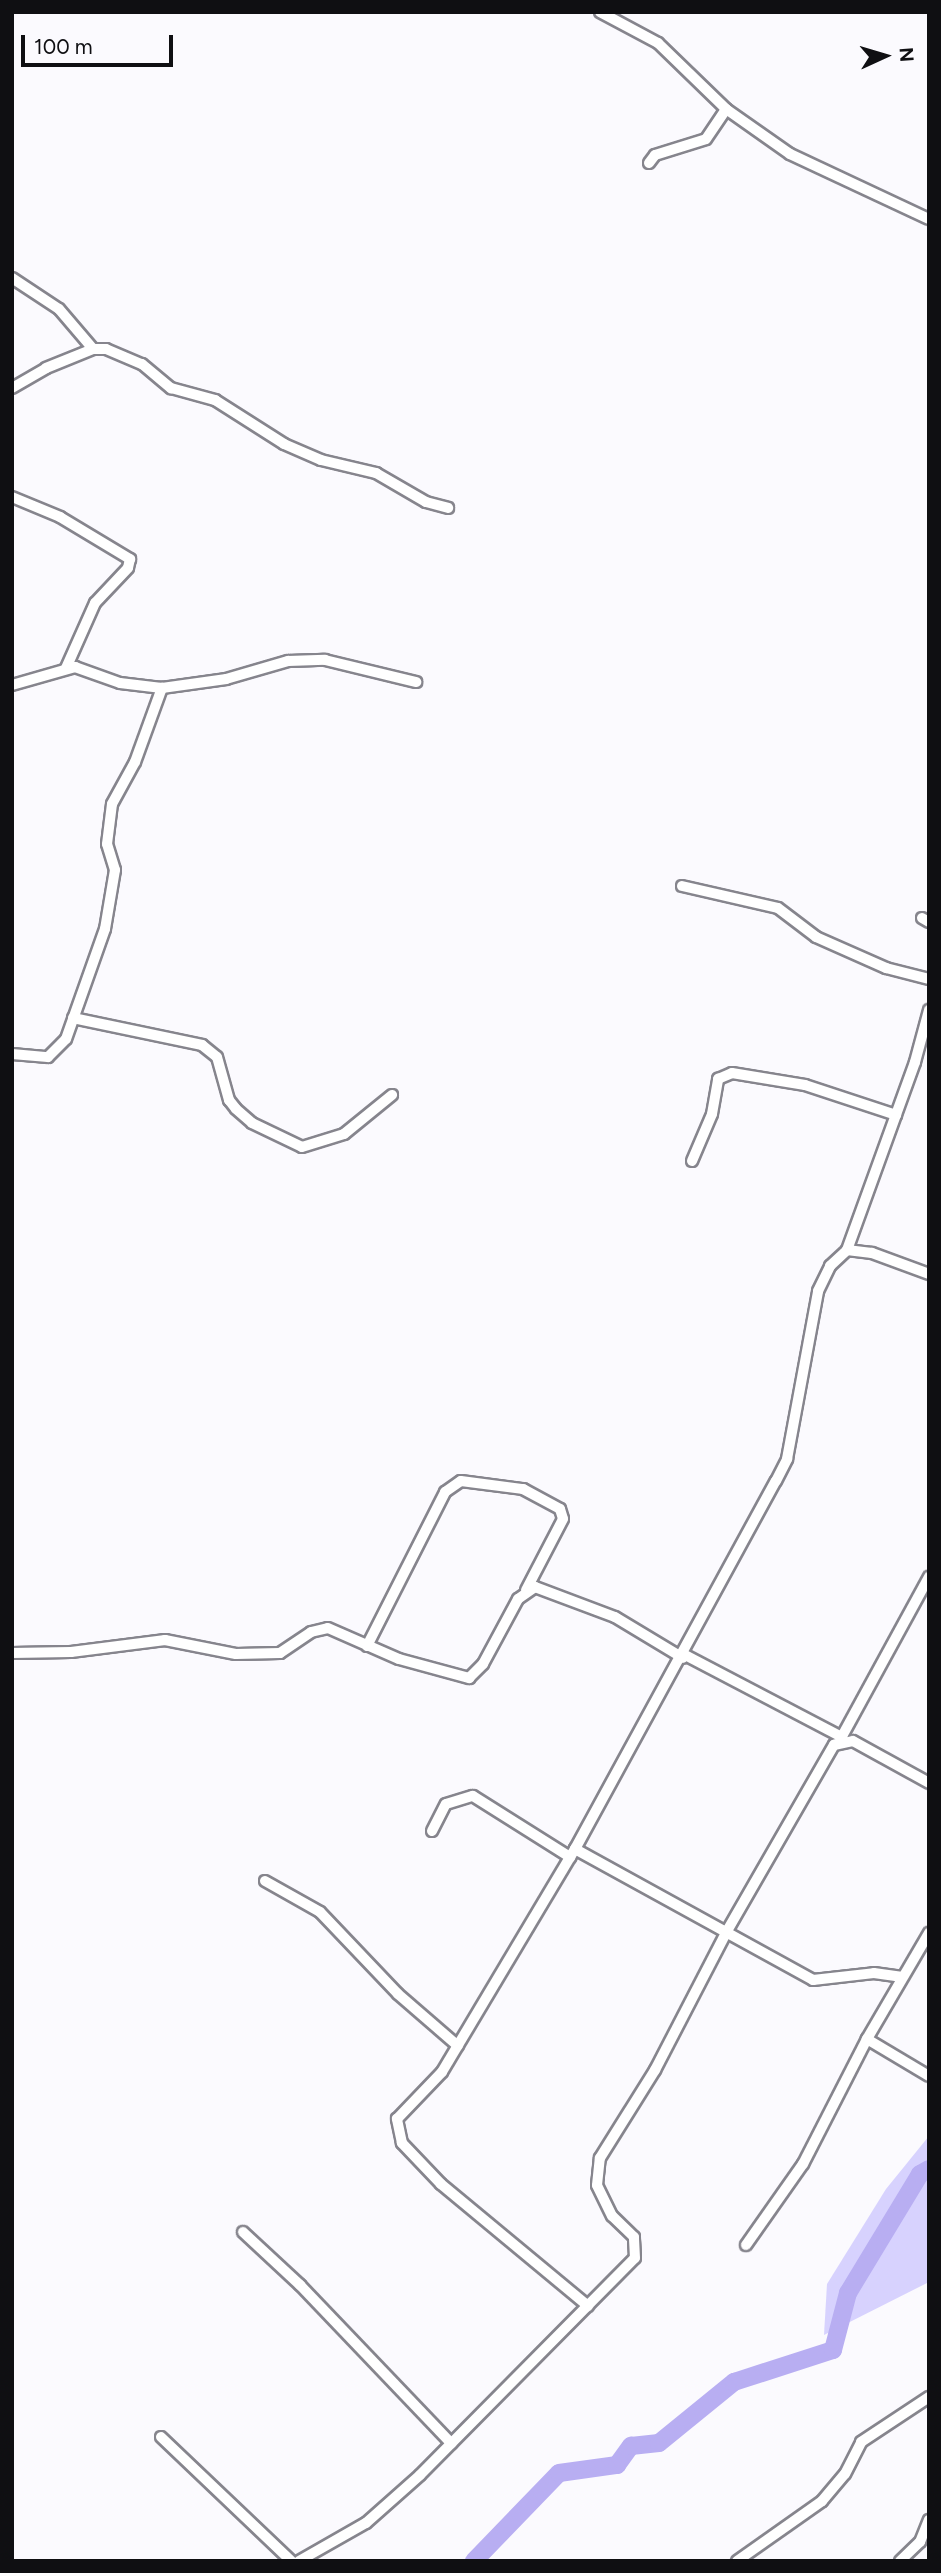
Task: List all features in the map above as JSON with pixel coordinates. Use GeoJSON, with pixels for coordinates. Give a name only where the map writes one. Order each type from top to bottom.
{"type":"FeatureCollection","features":[{"type":"Feature","properties":{"kind":"street"},"geometry":{"type":"LineString","coordinates":[[600,12],[658,43],[726,109],[790,154],[929,219]]}},
{"type":"Feature","properties":{"kind":"street"},"geometry":{"type":"LineString","coordinates":[[649,163],[655,155],[706,139],[726,109]]}},
{"type":"Feature","properties":{"kind":"street"},"geometry":{"type":"LineString","coordinates":[[12,278],[59,309],[93,349]]}},
{"type":"Feature","properties":{"kind":"street"},"geometry":{"type":"LineString","coordinates":[[12,388],[93,349],[126,355],[171,388],[215,400],[294,449],[376,473],[426,502],[448,508]]}},
{"type":"Feature","properties":{"kind":"street"},"geometry":{"type":"LineString","coordinates":[[12,497],[60,517],[130,559],[128,568],[95,603],[66,668]]}},
{"type":"Feature","properties":{"kind":"street"},"geometry":{"type":"LineString","coordinates":[[12,685],[75,667],[120,684],[163,688],[226,679],[268,665],[308,660],[337,660],[416,682]]}},
{"type":"Feature","properties":{"kind":"street"},"geometry":{"type":"LineString","coordinates":[[12,1054],[48,1057],[66,1039],[105,929],[115,870],[107,845],[112,804],[135,762],[163,688]]}},
{"type":"Feature","properties":{"kind":"street"},"geometry":{"type":"LineString","coordinates":[[682,886],[778,908],[816,937],[886,968],[929,979]]}},
{"type":"Feature","properties":{"kind":"street"},"geometry":{"type":"LineString","coordinates":[[588,2306],[441,2184],[397,2136],[397,2119],[434,2080],[458,2046],[573,1853],[684,1657],[788,1458],[818,1291],[830,1266],[847,1250],[896,1115],[929,1010]]}},
{"type":"Feature","properties":{"kind":"street"},"geometry":{"type":"LineString","coordinates":[[74,1018],[202,1045],[217,1057],[229,1100],[236,1109],[252,1123],[302,1147],[344,1134],[392,1095]]}},
{"type":"Feature","properties":{"kind":"street"},"geometry":{"type":"LineString","coordinates":[[692,1161],[712,1114],[718,1079],[732,1073],[805,1085],[896,1115]]}},
{"type":"Feature","properties":{"kind":"street"},"geometry":{"type":"LineString","coordinates":[[847,1250],[872,1253],[929,1273]]}},
{"type":"Feature","properties":{"kind":"street"},"geometry":{"type":"LineString","coordinates":[[12,1653],[71,1653],[165,1640],[236,1654],[281,1653],[311,1632],[328,1628],[367,1646],[469,1678],[483,1664],[526,1590],[563,1519],[560,1509],[523,1489],[461,1481],[445,1492],[367,1646]]}},
{"type":"Feature","properties":{"kind":"street"},"geometry":{"type":"LineString","coordinates":[[299,2561],[366,2523],[451,2443],[638,2253],[634,2236],[603,2201],[597,2185],[600,2158],[655,2070],[727,1931],[841,1739],[929,1577]]}},
{"type":"Feature","properties":{"kind":"street"},"geometry":{"type":"LineString","coordinates":[[526,1590],[543,1588],[571,1604],[615,1617],[684,1657],[841,1739],[853,1741],[929,1783]]}},
{"type":"Feature","properties":{"kind":"street"},"geometry":{"type":"LineString","coordinates":[[432,1831],[446,1804],[472,1796],[573,1853],[727,1931],[813,1980],[874,1973],[901,1977]]}},
{"type":"Feature","properties":{"kind":"street"},"geometry":{"type":"LineString","coordinates":[[265,1881],[320,1912],[398,1994],[458,2046]]}},
{"type":"Feature","properties":{"kind":"street"},"geometry":{"type":"LineString","coordinates":[[746,2245],[803,2164],[867,2039],[929,1933]]}},
{"type":"Feature","properties":{"kind":"street"},"geometry":{"type":"LineString","coordinates":[[867,2039],[929,2076]]}},
{"type":"Feature","properties":{"kind":"street"},"geometry":{"type":"LineString","coordinates":[[243,2231],[300,2285],[451,2443]]}},
{"type":"Feature","properties":{"kind":"street"},"geometry":{"type":"LineString","coordinates":[[737,2561],[822,2501],[845,2474],[861,2442],[929,2397]]}},
{"type":"Feature","properties":{"kind":"street"},"geometry":{"type":"LineString","coordinates":[[161,2437],[290,2561]]}},
{"type":"Feature","properties":{"kind":"street"},"geometry":{"type":"LineString","coordinates":[[900,2561],[920,2542],[929,2520]]}},
{"type":"Feature","properties":{"kind":"shaded area"},"geometry":{"type":"Polygon","coordinates":[[[929,2136],[929,2282],[824,2335],[827,2284],[886,2189],[929,2136]]]}},
{"type":"Feature","properties":{"kind":"waterway"},"geometry":{"type":"LineString","coordinates":[[474,2561],[559,2473],[617,2465],[631,2446],[659,2443],[734,2382],[833,2350],[848,2293],[920,2174],[929,2169]]}}]}
